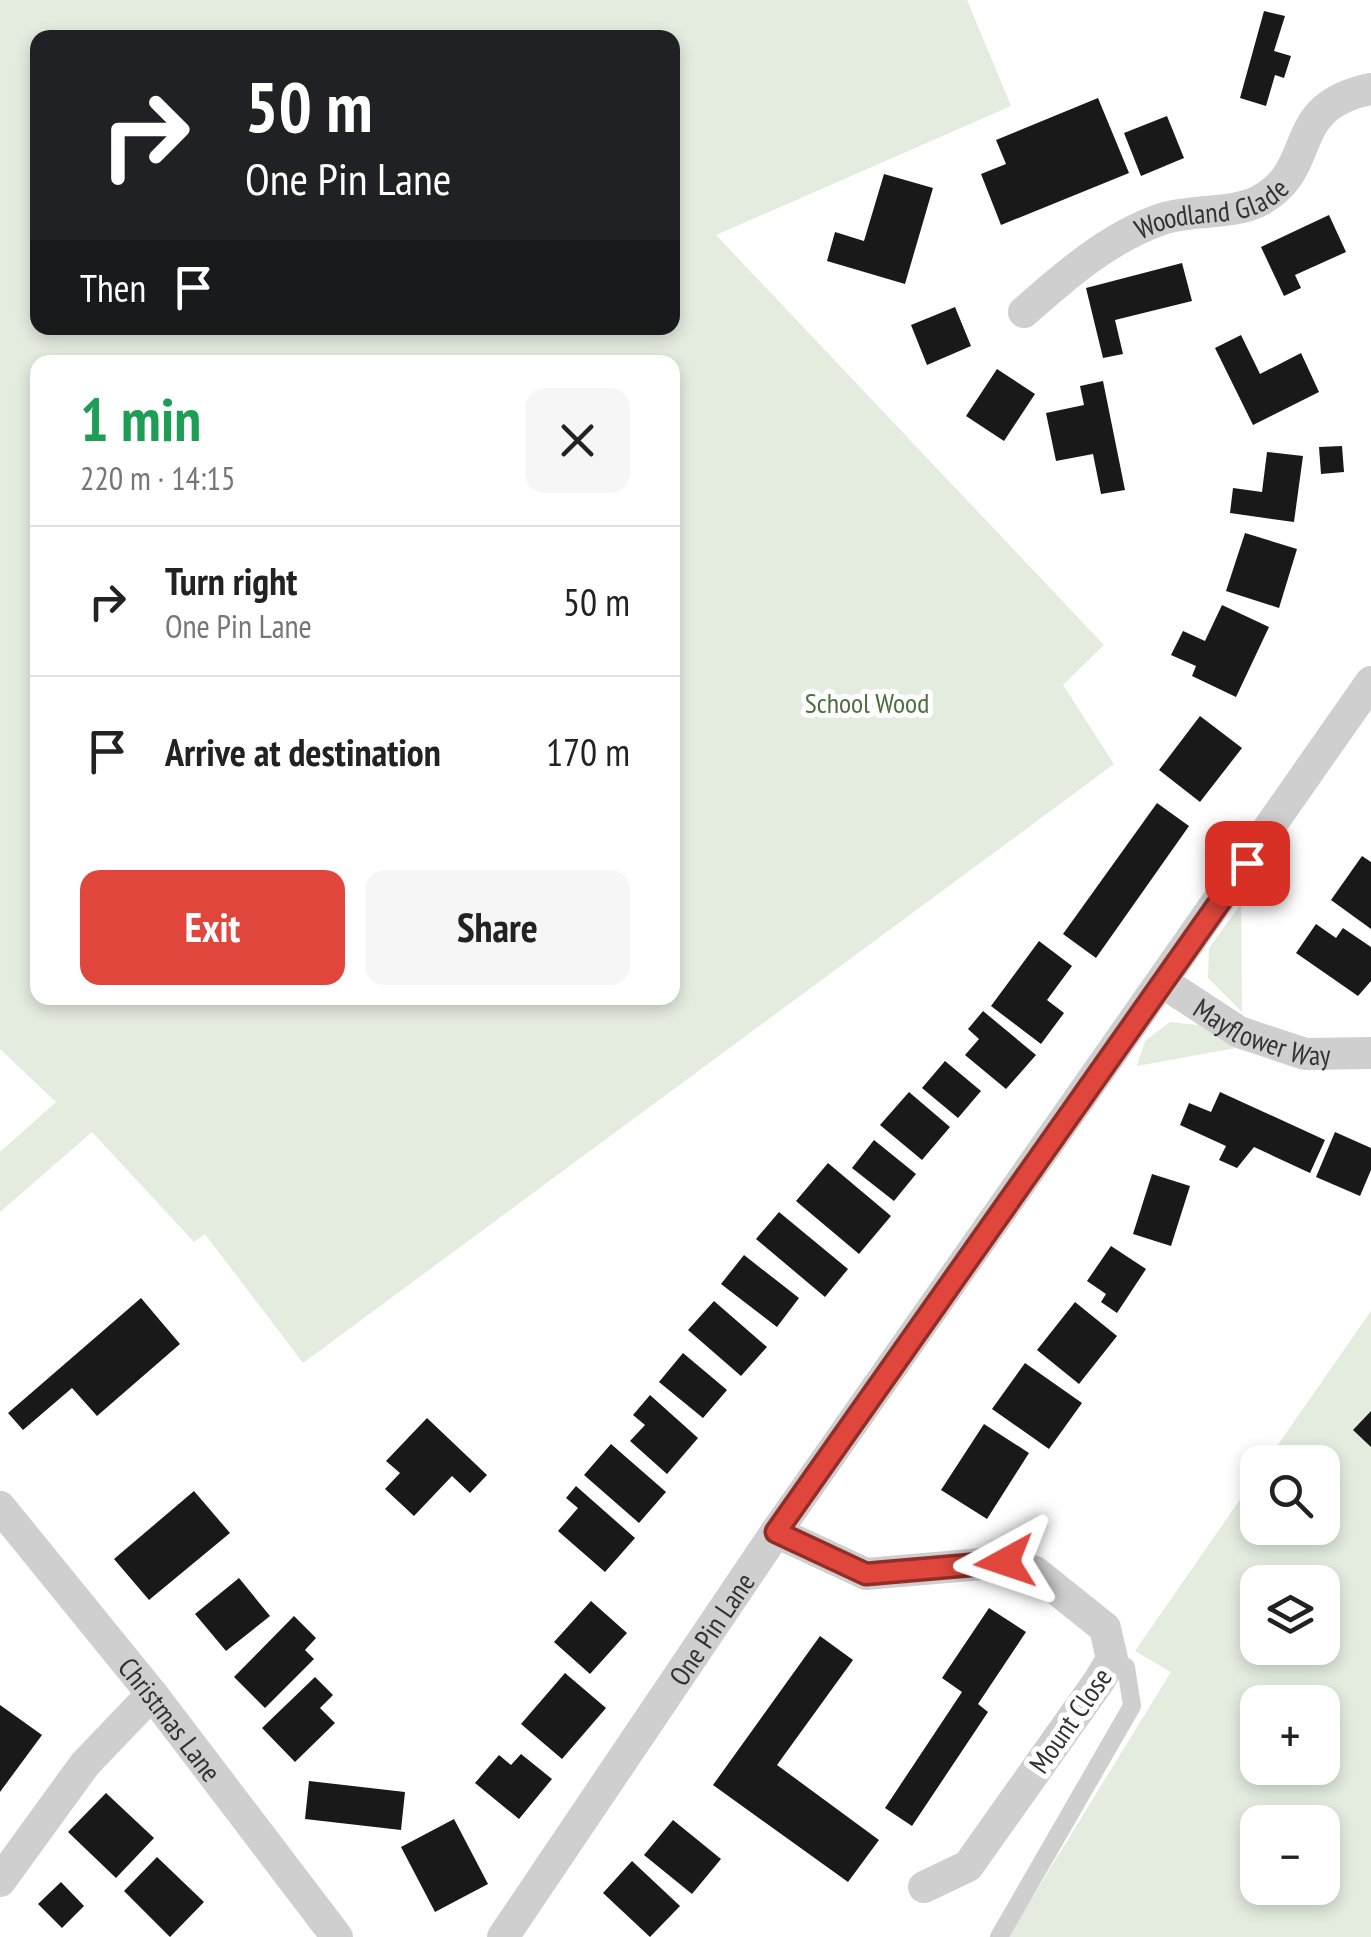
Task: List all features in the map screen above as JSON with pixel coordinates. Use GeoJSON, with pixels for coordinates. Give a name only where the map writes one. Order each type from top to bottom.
{"type":"FeatureCollection","features":[{"type":"Feature","properties":{"kind":"street","name":"Woodland Glade"},"geometry":{"type":"LineString","coordinates":[[1024,312],[1083,260],[1162,219],[1258,202],[1286,179],[1317,114],[1339,95],[1371,89]]}},
{"type":"Feature","properties":{"kind":"street","name":"One Pin Lane"},"geometry":{"type":"LineString","coordinates":[[503,1937],[776,1532],[1164,983],[1371,682]]}},
{"type":"Feature","properties":{"kind":"street","name":"Mayflower Way"},"geometry":{"type":"LineString","coordinates":[[1164,983],[1239,1032],[1306,1054],[1371,1054]]}},
{"type":"Feature","properties":{"kind":"street","name":"Christmas Lane"},"geometry":{"type":"LineString","coordinates":[[0,1507],[152,1694],[337,1937]]}},
{"type":"Feature","properties":{"kind":"street","name":"Mount Close"},"geometry":{"type":"LineString","coordinates":[[776,1532],[866,1574],[1005,1562],[1035,1572],[1105,1628],[1112,1658],[968,1866],[924,1887]]}},
{"type":"Feature","properties":{"kind":"street"},"geometry":{"type":"LineString","coordinates":[[0,1881],[86,1764],[152,1694]]}},
{"type":"Feature","properties":{"kind":"lane"},"geometry":{"type":"LineString","coordinates":[[1000,1937],[1132,1706],[1126,1666],[1112,1658]]}},
{"type":"Feature","properties":{"kind":"green space","name":"School Wood"},"geometry":{"type":"Polygon","coordinates":[[[0,0],[967,0],[1011,106],[716,235],[1104,645],[1063,685],[1114,764],[303,1363],[205,1234],[194,1242],[92,1132],[0,1212],[0,1152],[56,1102],[0,1049],[0,0]]]}},
{"type":"Feature","properties":{"kind":"green space"},"geometry":{"type":"Polygon","coordinates":[[[1241,904],[1242,1012],[1208,978],[1209,948],[1241,904]]]}},
{"type":"Feature","properties":{"kind":"green space"},"geometry":{"type":"Polygon","coordinates":[[[1170,1022],[1205,1026],[1236,1048],[1137,1066],[1145,1041],[1170,1022]]]}},
{"type":"Feature","properties":{"kind":"green space"},"geometry":{"type":"Polygon","coordinates":[[[1371,1311],[1371,1937],[1008,1937],[1171,1672],[1135,1651],[1240,1500],[1240,1545],[1340,1545],[1340,1445],[1278,1445],[1371,1311]]]}},
{"type":"Feature","properties":{"kind":"building"},"geometry":{"type":"Polygon","coordinates":[[[1264,11],[1285,16],[1274,51],[1291,56],[1284,78],[1275,75],[1266,106],[1240,98],[1264,11]]]}},
{"type":"Feature","properties":{"kind":"building"},"geometry":{"type":"Polygon","coordinates":[[[1098,98],[1129,173],[1001,225],[981,174],[1006,164],[996,140],[1098,98]]]}},
{"type":"Feature","properties":{"kind":"building"},"geometry":{"type":"Polygon","coordinates":[[[1167,116],[1184,158],[1141,176],[1124,133],[1167,116]]]}},
{"type":"Feature","properties":{"kind":"building"},"geometry":{"type":"Polygon","coordinates":[[[884,174],[933,188],[905,284],[827,261],[835,232],[864,241],[884,174]]]}},
{"type":"Feature","properties":{"kind":"building"},"geometry":{"type":"Polygon","coordinates":[[[1329,215],[1346,252],[1295,275],[1301,288],[1284,296],[1261,247],[1329,215]]]}},
{"type":"Feature","properties":{"kind":"building"},"geometry":{"type":"Polygon","coordinates":[[[1182,263],[1192,301],[1115,320],[1123,354],[1103,358],[1086,288],[1182,263]]]}},
{"type":"Feature","properties":{"kind":"building"},"geometry":{"type":"Polygon","coordinates":[[[955,307],[971,346],[927,365],[911,325],[955,307]]]}},
{"type":"Feature","properties":{"kind":"building"},"geometry":{"type":"Polygon","coordinates":[[[1241,335],[1260,374],[1301,353],[1319,392],[1253,425],[1215,348],[1241,335]]]}},
{"type":"Feature","properties":{"kind":"building"},"geometry":{"type":"Polygon","coordinates":[[[997,369],[1035,394],[1004,441],[966,416],[997,369]]]}},
{"type":"Feature","properties":{"kind":"building"},"geometry":{"type":"Polygon","coordinates":[[[1103,381],[1125,490],[1101,494],[1093,454],[1056,461],[1046,413],[1084,405],[1080,386],[1103,381]]]}},
{"type":"Feature","properties":{"kind":"building"},"geometry":{"type":"Polygon","coordinates":[[[1342,446],[1344,472],[1321,474],[1319,447],[1342,446]]]}},
{"type":"Feature","properties":{"kind":"building"},"geometry":{"type":"Polygon","coordinates":[[[1267,452],[1303,456],[1294,522],[1230,513],[1233,488],[1262,492],[1267,452]]]}},
{"type":"Feature","properties":{"kind":"building"},"geometry":{"type":"Polygon","coordinates":[[[1245,533],[1297,549],[1279,608],[1226,591],[1245,533]]]}},
{"type":"Feature","properties":{"kind":"building"},"geometry":{"type":"Polygon","coordinates":[[[1222,605],[1269,627],[1236,697],[1192,676],[1196,666],[1171,655],[1183,631],[1205,641],[1222,605]]]}},
{"type":"Feature","properties":{"kind":"building"},"geometry":{"type":"Polygon","coordinates":[[[1200,716],[1242,748],[1200,802],[1159,770],[1200,716]]]}},
{"type":"Feature","properties":{"kind":"building"},"geometry":{"type":"Polygon","coordinates":[[[1157,803],[1189,826],[1096,958],[1063,934],[1157,803]]]}},
{"type":"Feature","properties":{"kind":"building"},"geometry":{"type":"Polygon","coordinates":[[[1362,856],[1371,862],[1371,929],[1331,900],[1362,856]]]}},
{"type":"Feature","properties":{"kind":"building"},"geometry":{"type":"Polygon","coordinates":[[[1316,924],[1336,938],[1343,928],[1371,947],[1371,981],[1358,996],[1296,953],[1316,924]]]}},
{"type":"Feature","properties":{"kind":"building"},"geometry":{"type":"Polygon","coordinates":[[[1039,941],[1072,966],[1047,1000],[1064,1013],[1041,1044],[991,1006],[1039,941]]]}},
{"type":"Feature","properties":{"kind":"building"},"geometry":{"type":"Polygon","coordinates":[[[983,1011],[1036,1055],[1006,1089],[965,1055],[979,1039],[968,1029],[983,1011]]]}},
{"type":"Feature","properties":{"kind":"building"},"geometry":{"type":"Polygon","coordinates":[[[945,1061],[981,1091],[958,1118],[922,1088],[945,1061]]]}},
{"type":"Feature","properties":{"kind":"building"},"geometry":{"type":"Polygon","coordinates":[[[909,1092],[950,1127],[922,1160],[880,1125],[909,1092]]]}},
{"type":"Feature","properties":{"kind":"building"},"geometry":{"type":"Polygon","coordinates":[[[1220,1092],[1325,1140],[1310,1173],[1254,1147],[1237,1168],[1219,1160],[1226,1146],[1180,1125],[1189,1103],[1211,1112],[1220,1092]]]}},
{"type":"Feature","properties":{"kind":"building"},"geometry":{"type":"Polygon","coordinates":[[[1335,1132],[1371,1148],[1371,1170],[1360,1196],[1316,1177],[1335,1132]]]}},
{"type":"Feature","properties":{"kind":"building"},"geometry":{"type":"Polygon","coordinates":[[[874,1140],[916,1174],[894,1201],[852,1168],[874,1140]]]}},
{"type":"Feature","properties":{"kind":"building"},"geometry":{"type":"Polygon","coordinates":[[[828,1163],[891,1216],[859,1254],[796,1201],[828,1163]]]}},
{"type":"Feature","properties":{"kind":"building"},"geometry":{"type":"Polygon","coordinates":[[[1152,1174],[1190,1186],[1171,1246],[1133,1234],[1152,1174]]]}},
{"type":"Feature","properties":{"kind":"building"},"geometry":{"type":"Polygon","coordinates":[[[779,1212],[848,1269],[825,1297],[756,1239],[779,1212]]]}},
{"type":"Feature","properties":{"kind":"building"},"geometry":{"type":"Polygon","coordinates":[[[1111,1246],[1146,1269],[1117,1313],[1101,1302],[1106,1294],[1087,1281],[1111,1246]]]}},
{"type":"Feature","properties":{"kind":"building"},"geometry":{"type":"Polygon","coordinates":[[[744,1255],[799,1298],[777,1327],[721,1284],[744,1255]]]}},
{"type":"Feature","properties":{"kind":"building"},"geometry":{"type":"Polygon","coordinates":[[[141,1298],[180,1344],[97,1416],[72,1388],[23,1430],[8,1413],[141,1298]]]}},
{"type":"Feature","properties":{"kind":"building"},"geometry":{"type":"Polygon","coordinates":[[[714,1301],[767,1347],[741,1376],[688,1330],[714,1301]]]}},
{"type":"Feature","properties":{"kind":"building"},"geometry":{"type":"Polygon","coordinates":[[[1075,1302],[1117,1336],[1079,1384],[1037,1350],[1075,1302]]]}},
{"type":"Feature","properties":{"kind":"building"},"geometry":{"type":"Polygon","coordinates":[[[683,1353],[727,1390],[703,1418],[659,1382],[683,1353]]]}},
{"type":"Feature","properties":{"kind":"building"},"geometry":{"type":"Polygon","coordinates":[[[1025,1363],[1082,1403],[1049,1449],[992,1409],[1025,1363]]]}},
{"type":"Feature","properties":{"kind":"building"},"geometry":{"type":"Polygon","coordinates":[[[650,1395],[698,1438],[667,1474],[630,1441],[645,1425],[633,1415],[650,1395]]]}},
{"type":"Feature","properties":{"kind":"building"},"geometry":{"type":"Polygon","coordinates":[[[1371,1411],[1371,1447],[1353,1430],[1371,1411]]]}},
{"type":"Feature","properties":{"kind":"building"},"geometry":{"type":"Polygon","coordinates":[[[427,1418],[487,1475],[470,1493],[452,1476],[414,1516],[385,1489],[400,1473],[386,1461],[427,1418]]]}},
{"type":"Feature","properties":{"kind":"building"},"geometry":{"type":"Polygon","coordinates":[[[984,1424],[1029,1453],[987,1519],[941,1490],[984,1424]]]}},
{"type":"Feature","properties":{"kind":"building"},"geometry":{"type":"Polygon","coordinates":[[[611,1444],[666,1492],[639,1523],[584,1475],[611,1444]]]}},
{"type":"Feature","properties":{"kind":"building"},"geometry":{"type":"Polygon","coordinates":[[[576,1486],[635,1538],[605,1572],[558,1531],[578,1508],[566,1498],[576,1486]]]}},
{"type":"Feature","properties":{"kind":"building"},"geometry":{"type":"Polygon","coordinates":[[[194,1491],[230,1533],[149,1600],[114,1559],[194,1491]]]}},
{"type":"Feature","properties":{"kind":"building"},"geometry":{"type":"Polygon","coordinates":[[[239,1578],[270,1616],[226,1651],[195,1614],[239,1578]]]}},
{"type":"Feature","properties":{"kind":"building"},"geometry":{"type":"Polygon","coordinates":[[[591,1601],[627,1633],[590,1674],[554,1642],[591,1601]]]}},
{"type":"Feature","properties":{"kind":"building"},"geometry":{"type":"Polygon","coordinates":[[[989,1608],[1026,1632],[978,1704],[988,1712],[912,1826],[885,1808],[962,1692],[942,1678],[989,1608]]]}},
{"type":"Feature","properties":{"kind":"building"},"geometry":{"type":"Polygon","coordinates":[[[294,1616],[316,1638],[305,1650],[314,1659],[265,1708],[234,1677],[294,1616]]]}},
{"type":"Feature","properties":{"kind":"building"},"geometry":{"type":"Polygon","coordinates":[[[820,1636],[853,1660],[777,1765],[879,1840],[848,1882],[713,1785],[820,1636]]]}},
{"type":"Feature","properties":{"kind":"building"},"geometry":{"type":"Polygon","coordinates":[[[565,1673],[606,1708],[562,1759],[521,1724],[565,1673]]]}},
{"type":"Feature","properties":{"kind":"building"},"geometry":{"type":"Polygon","coordinates":[[[315,1677],[333,1695],[320,1708],[335,1723],[295,1762],[262,1728],[315,1677]]]}},
{"type":"Feature","properties":{"kind":"building"},"geometry":{"type":"Polygon","coordinates":[[[0,1705],[42,1735],[0,1792],[0,1705]]]}},
{"type":"Feature","properties":{"kind":"building"},"geometry":{"type":"Polygon","coordinates":[[[521,1754],[552,1779],[519,1819],[475,1783],[499,1755],[511,1765],[521,1754]]]}},
{"type":"Feature","properties":{"kind":"building"},"geometry":{"type":"Polygon","coordinates":[[[309,1781],[405,1792],[401,1830],[305,1819],[309,1781]]]}},
{"type":"Feature","properties":{"kind":"building"},"geometry":{"type":"Polygon","coordinates":[[[106,1793],[154,1838],[116,1878],[68,1832],[106,1793]]]}},
{"type":"Feature","properties":{"kind":"building"},"geometry":{"type":"Polygon","coordinates":[[[454,1819],[488,1884],[435,1912],[401,1847],[454,1819]]]}},
{"type":"Feature","properties":{"kind":"building"},"geometry":{"type":"Polygon","coordinates":[[[673,1820],[721,1859],[692,1894],[644,1855],[673,1820]]]}},
{"type":"Feature","properties":{"kind":"building"},"geometry":{"type":"Polygon","coordinates":[[[157,1857],[204,1902],[170,1937],[124,1891],[157,1857]]]}},
{"type":"Feature","properties":{"kind":"building"},"geometry":{"type":"Polygon","coordinates":[[[632,1861],[680,1906],[650,1937],[603,1893],[632,1861]]]}},
{"type":"Feature","properties":{"kind":"building"},"geometry":{"type":"Polygon","coordinates":[[[61,1882],[84,1906],[62,1928],[38,1904],[61,1882]]]}},
{"type":"Feature","properties":{"kind":"route"},"geometry":{"type":"LineString","coordinates":[[1005,1562],[866,1574],[776,1532],[1247,863]]}}]}
